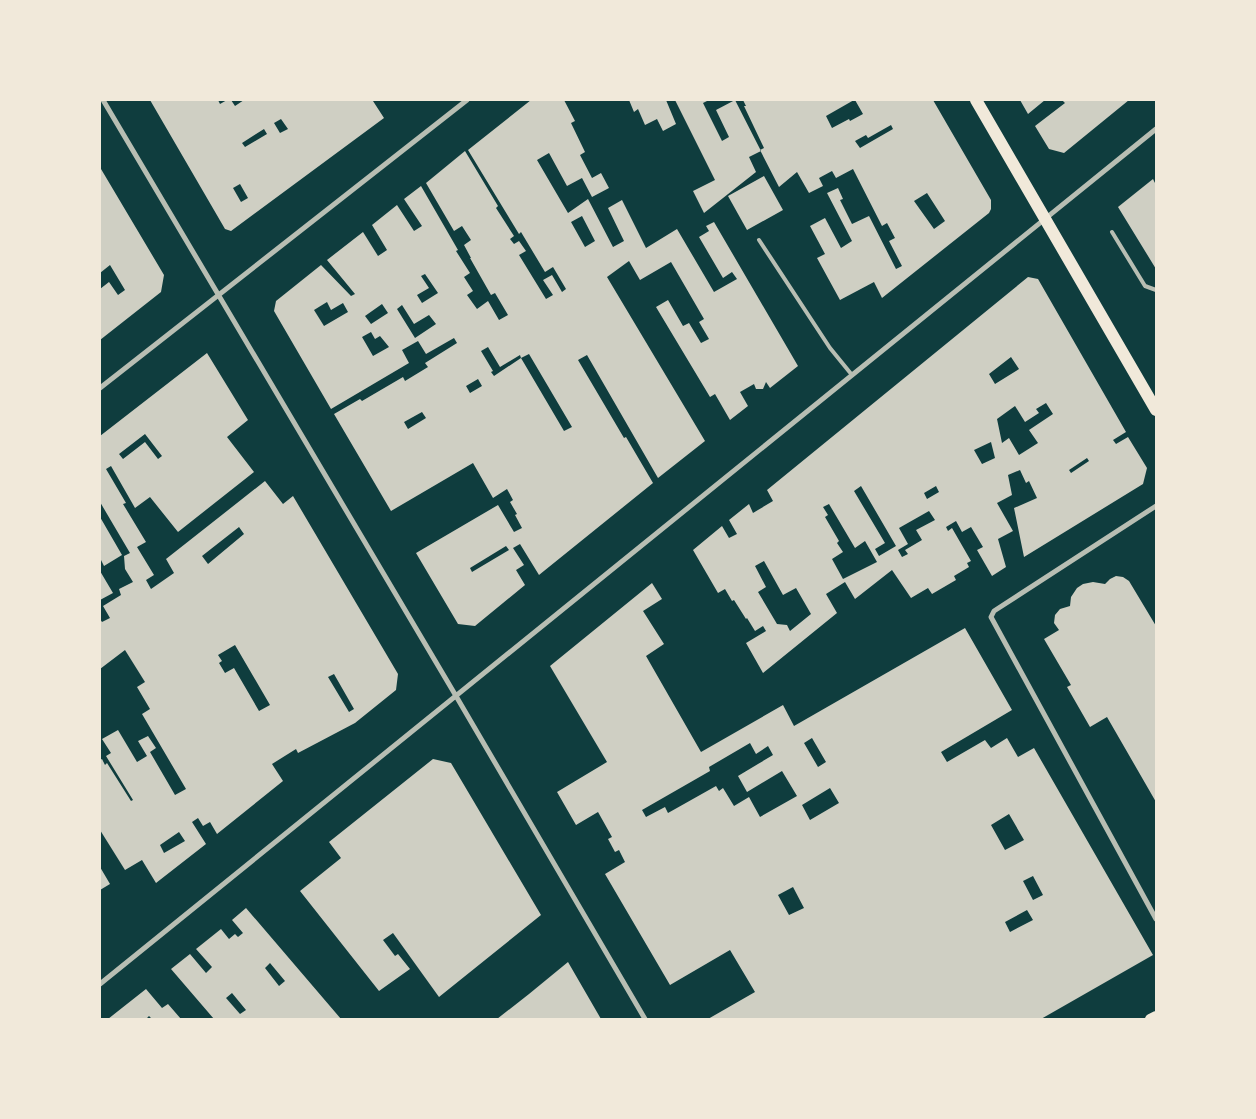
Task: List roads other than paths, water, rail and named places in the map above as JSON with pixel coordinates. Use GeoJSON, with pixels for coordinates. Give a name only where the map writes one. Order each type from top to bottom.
{"type":"FeatureCollection","features":[{"type":"Feature","properties":{"kind":"main road"},"geometry":{"type":"LineString","coordinates":[[976,100],[1156,410]]}},
{"type":"Feature","properties":{"kind":"main road"},"geometry":{"type":"LineString","coordinates":[[1150,1019],[1156,1016]]}},
{"type":"Feature","properties":{"kind":"street"},"geometry":{"type":"LineString","coordinates":[[103,100],[645,1019]]}},
{"type":"Feature","properties":{"kind":"street"},"geometry":{"type":"LineString","coordinates":[[100,388],[467,100]]}},
{"type":"Feature","properties":{"kind":"street"},"geometry":{"type":"LineString","coordinates":[[100,984],[1156,129]]}},
{"type":"Feature","properties":{"kind":"street"},"geometry":{"type":"LineString","coordinates":[[1156,506],[994,610],[992,616],[1156,919]]}},
{"type":"Feature","properties":{"kind":"lane"},"geometry":{"type":"LineString","coordinates":[[1112,232],[1145,286],[1156,290]]}},
{"type":"Feature","properties":{"kind":"lane"},"geometry":{"type":"LineString","coordinates":[[759,240],[830,348],[852,375]]}}]}
